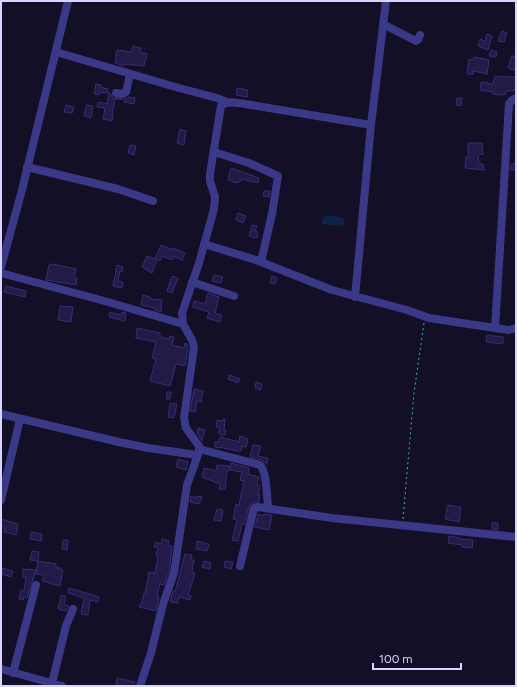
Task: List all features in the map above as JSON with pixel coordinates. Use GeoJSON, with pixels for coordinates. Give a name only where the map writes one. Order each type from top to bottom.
{"type":"FeatureCollection","features":[{"type":"Feature","properties":{"kind":"street"},"geometry":{"type":"LineString","coordinates":[[1,267],[68,1]]}},
{"type":"Feature","properties":{"kind":"street"},"geometry":{"type":"LineString","coordinates":[[355,297],[371,125],[386,1]]}},
{"type":"Feature","properties":{"kind":"street"},"geometry":{"type":"LineString","coordinates":[[383,24],[416,41],[420,35]]}},
{"type":"Feature","properties":{"kind":"street"},"geometry":{"type":"LineString","coordinates":[[56,52],[227,102],[371,125]]}},
{"type":"Feature","properties":{"kind":"street"},"geometry":{"type":"LineString","coordinates":[[116,93],[123,94],[126,92],[130,74]]}},
{"type":"Feature","properties":{"kind":"street"},"geometry":{"type":"LineString","coordinates":[[495,328],[509,104],[516,98]]}},
{"type":"Feature","properties":{"kind":"street"},"geometry":{"type":"LineString","coordinates":[[140,686],[151,653],[163,604],[174,573],[187,485],[198,452],[186,428],[185,422],[185,409],[194,347],[192,340],[183,324],[182,313],[214,209],[215,199],[210,180],[210,168],[214,152],[219,110],[223,104],[227,102]]}},
{"type":"Feature","properties":{"kind":"street"},"geometry":{"type":"LineString","coordinates":[[214,152],[249,163],[278,176],[261,262]]}},
{"type":"Feature","properties":{"kind":"street"},"geometry":{"type":"LineString","coordinates":[[27,167],[118,189],[153,201]]}},
{"type":"Feature","properties":{"kind":"street"},"geometry":{"type":"LineString","coordinates":[[204,244],[261,262],[302,279],[355,297],[407,310],[425,317],[448,322],[509,330],[516,328]]}},
{"type":"Feature","properties":{"kind":"street"},"geometry":{"type":"LineString","coordinates":[[1,273],[183,324]]}},
{"type":"Feature","properties":{"kind":"street"},"geometry":{"type":"LineString","coordinates":[[192,282],[234,296]]}},
{"type":"Feature","properties":{"kind":"street"},"geometry":{"type":"LineString","coordinates":[[1,414],[141,446],[198,452],[260,465],[264,473],[268,508]]}},
{"type":"Feature","properties":{"kind":"street"},"geometry":{"type":"LineString","coordinates":[[1,500],[20,419]]}},
{"type":"Feature","properties":{"kind":"street"},"geometry":{"type":"LineString","coordinates":[[240,566],[246,534],[254,508],[258,507],[332,518],[516,537]]}},
{"type":"Feature","properties":{"kind":"street"},"geometry":{"type":"LineString","coordinates":[[14,673],[36,585]]}},
{"type":"Feature","properties":{"kind":"street"},"geometry":{"type":"LineString","coordinates":[[52,683],[66,626],[72,609]]}},
{"type":"Feature","properties":{"kind":"street"},"geometry":{"type":"LineString","coordinates":[[1,669],[62,686]]}},
{"type":"Feature","properties":{"kind":"path"},"geometry":{"type":"LineString","coordinates":[[403,525],[414,393],[425,317]]}},
{"type":"Feature","properties":{"kind":"water"},"geometry":{"type":"Polygon","coordinates":[[[327,215],[341,217],[344,219],[344,225],[339,226],[322,224],[323,218],[327,215]]]}},
{"type":"Feature","properties":{"kind":"building"},"geometry":{"type":"Polygon","coordinates":[[[502,31],[507,33],[504,42],[498,41],[502,31]]]}},
{"type":"Feature","properties":{"kind":"building"},"geometry":{"type":"Polygon","coordinates":[[[487,34],[492,36],[488,50],[478,46],[480,39],[485,41],[487,34]]]}},
{"type":"Feature","properties":{"kind":"building"},"geometry":{"type":"Polygon","coordinates":[[[133,46],[141,48],[140,52],[147,54],[144,66],[124,64],[123,66],[115,63],[117,50],[131,52],[133,46]]]}},
{"type":"Feature","properties":{"kind":"building"},"geometry":{"type":"Polygon","coordinates":[[[491,50],[497,52],[496,57],[489,56],[491,50]]]}},
{"type":"Feature","properties":{"kind":"building"},"geometry":{"type":"Polygon","coordinates":[[[512,56],[516,57],[516,71],[508,68],[512,56]]]}},
{"type":"Feature","properties":{"kind":"building"},"geometry":{"type":"Polygon","coordinates":[[[474,57],[489,60],[487,74],[473,71],[473,74],[467,74],[469,59],[473,60],[474,57]]]}},
{"type":"Feature","properties":{"kind":"building"},"geometry":{"type":"Polygon","coordinates":[[[495,76],[516,77],[516,90],[506,91],[506,94],[501,95],[480,90],[481,82],[493,84],[495,76]]]}},
{"type":"Feature","properties":{"kind":"building"},"geometry":{"type":"Polygon","coordinates":[[[96,84],[101,85],[100,87],[108,89],[107,93],[100,92],[99,95],[94,94],[96,84]]]}},
{"type":"Feature","properties":{"kind":"building"},"geometry":{"type":"Polygon","coordinates":[[[237,88],[248,90],[247,97],[236,95],[237,88]]]}},
{"type":"Feature","properties":{"kind":"building"},"geometry":{"type":"Polygon","coordinates":[[[109,92],[113,98],[123,99],[115,99],[112,121],[103,119],[105,108],[97,107],[98,102],[107,104],[109,92]]]}},
{"type":"Feature","properties":{"kind":"building"},"geometry":{"type":"Polygon","coordinates":[[[129,97],[135,98],[134,104],[124,102],[125,99],[129,97]]]}},
{"type":"Feature","properties":{"kind":"building"},"geometry":{"type":"Polygon","coordinates":[[[457,98],[462,98],[461,106],[456,105],[457,98]]]}},
{"type":"Feature","properties":{"kind":"building"},"geometry":{"type":"Polygon","coordinates":[[[66,105],[74,107],[72,113],[64,112],[66,105]]]}},
{"type":"Feature","properties":{"kind":"building"},"geometry":{"type":"Polygon","coordinates":[[[86,105],[93,106],[91,118],[84,116],[86,105]]]}},
{"type":"Feature","properties":{"kind":"building"},"geometry":{"type":"Polygon","coordinates":[[[180,129],[186,131],[184,145],[177,143],[180,129]]]}},
{"type":"Feature","properties":{"kind":"building"},"geometry":{"type":"Polygon","coordinates":[[[468,143],[482,143],[483,154],[478,155],[479,164],[483,164],[484,170],[465,168],[466,157],[468,158],[468,143]]]}},
{"type":"Feature","properties":{"kind":"building"},"geometry":{"type":"Polygon","coordinates":[[[130,145],[136,146],[134,155],[128,153],[130,145]]]}},
{"type":"Feature","properties":{"kind":"building"},"geometry":{"type":"Polygon","coordinates":[[[511,164],[516,164],[516,170],[510,170],[511,164]]]}},
{"type":"Feature","properties":{"kind":"building"},"geometry":{"type":"Polygon","coordinates":[[[231,168],[259,178],[258,183],[241,179],[240,182],[237,183],[228,180],[231,168]]]}},
{"type":"Feature","properties":{"kind":"building"},"geometry":{"type":"Polygon","coordinates":[[[264,191],[270,191],[269,197],[263,196],[264,191]]]}},
{"type":"Feature","properties":{"kind":"building"},"geometry":{"type":"Polygon","coordinates":[[[238,213],[246,216],[243,223],[236,220],[238,213]]]}},
{"type":"Feature","properties":{"kind":"building"},"geometry":{"type":"Polygon","coordinates":[[[252,225],[257,226],[255,231],[258,232],[257,238],[249,236],[252,225]]]}},
{"type":"Feature","properties":{"kind":"building"},"geometry":{"type":"Polygon","coordinates":[[[161,245],[185,253],[182,260],[173,256],[172,260],[162,256],[160,261],[157,260],[152,273],[142,267],[147,256],[155,259],[161,245]]]}},
{"type":"Feature","properties":{"kind":"building"},"geometry":{"type":"Polygon","coordinates":[[[53,264],[76,269],[74,278],[77,278],[76,285],[46,280],[49,265],[53,264]]]}},
{"type":"Feature","properties":{"kind":"building"},"geometry":{"type":"Polygon","coordinates":[[[117,265],[123,267],[122,272],[120,271],[118,281],[123,282],[122,288],[113,286],[117,265]]]}},
{"type":"Feature","properties":{"kind":"building"},"geometry":{"type":"Polygon","coordinates":[[[214,275],[223,277],[221,283],[212,281],[214,275]]]}},
{"type":"Feature","properties":{"kind":"building"},"geometry":{"type":"Polygon","coordinates":[[[172,276],[178,278],[172,293],[167,291],[172,276]]]}},
{"type":"Feature","properties":{"kind":"building"},"geometry":{"type":"Polygon","coordinates":[[[272,276],[277,278],[275,284],[270,283],[272,276]]]}},
{"type":"Feature","properties":{"kind":"building"},"geometry":{"type":"Polygon","coordinates":[[[6,286],[26,291],[25,297],[4,292],[6,286]]]}},
{"type":"Feature","properties":{"kind":"building"},"geometry":{"type":"Polygon","coordinates":[[[208,293],[219,297],[215,313],[222,315],[220,322],[207,318],[209,312],[193,307],[194,301],[205,304],[208,293]]]}},
{"type":"Feature","properties":{"kind":"building"},"geometry":{"type":"Polygon","coordinates":[[[143,295],[150,297],[150,299],[162,300],[161,312],[154,310],[154,308],[141,305],[143,295]]]}},
{"type":"Feature","properties":{"kind":"building"},"geometry":{"type":"Polygon","coordinates":[[[60,306],[73,307],[71,322],[58,320],[60,306]]]}},
{"type":"Feature","properties":{"kind":"building"},"geometry":{"type":"Polygon","coordinates":[[[110,312],[121,315],[122,312],[126,313],[125,321],[109,317],[110,312]]]}},
{"type":"Feature","properties":{"kind":"building"},"geometry":{"type":"Polygon","coordinates":[[[137,328],[160,333],[160,337],[169,339],[170,336],[174,337],[172,345],[184,348],[185,343],[187,344],[188,347],[185,366],[176,364],[170,386],[150,381],[156,359],[152,358],[156,342],[136,338],[137,328]]]}},
{"type":"Feature","properties":{"kind":"building"},"geometry":{"type":"Polygon","coordinates":[[[487,335],[503,337],[503,344],[486,342],[487,335]]]}},
{"type":"Feature","properties":{"kind":"building"},"geometry":{"type":"Polygon","coordinates":[[[229,375],[240,379],[238,383],[228,379],[229,375]]]}},
{"type":"Feature","properties":{"kind":"building"},"geometry":{"type":"Polygon","coordinates":[[[256,382],[262,384],[261,390],[255,388],[256,382]]]}},
{"type":"Feature","properties":{"kind":"building"},"geometry":{"type":"Polygon","coordinates":[[[194,389],[203,391],[201,402],[197,401],[195,412],[190,411],[194,389]]]}},
{"type":"Feature","properties":{"kind":"building"},"geometry":{"type":"Polygon","coordinates":[[[167,392],[171,392],[170,399],[166,399],[167,392]]]}},
{"type":"Feature","properties":{"kind":"building"},"geometry":{"type":"Polygon","coordinates":[[[170,403],[177,404],[174,418],[168,417],[170,403]]]}},
{"type":"Feature","properties":{"kind":"building"},"geometry":{"type":"Polygon","coordinates":[[[224,418],[224,430],[226,431],[224,436],[218,433],[220,428],[216,427],[217,420],[223,421],[224,418]]]}},
{"type":"Feature","properties":{"kind":"building"},"geometry":{"type":"Polygon","coordinates":[[[198,428],[205,430],[202,441],[197,433],[198,428]]]}},
{"type":"Feature","properties":{"kind":"building"},"geometry":{"type":"Polygon","coordinates":[[[240,436],[248,439],[246,447],[242,446],[241,451],[215,447],[215,442],[218,442],[220,437],[239,442],[240,436]]]}},
{"type":"Feature","properties":{"kind":"building"},"geometry":{"type":"Polygon","coordinates":[[[253,445],[261,446],[258,456],[268,458],[267,464],[261,460],[250,457],[253,445]]]}},
{"type":"Feature","properties":{"kind":"building"},"geometry":{"type":"Polygon","coordinates":[[[178,459],[188,462],[186,470],[176,467],[178,459]]]}},
{"type":"Feature","properties":{"kind":"building"},"geometry":{"type":"Polygon","coordinates":[[[231,463],[249,468],[248,474],[259,477],[257,485],[260,486],[258,495],[260,495],[259,502],[252,503],[249,506],[244,525],[242,524],[238,541],[232,540],[237,520],[233,519],[236,504],[239,505],[244,481],[240,480],[242,472],[230,470],[231,463]]]}},
{"type":"Feature","properties":{"kind":"building"},"geometry":{"type":"Polygon","coordinates":[[[217,465],[229,466],[225,489],[219,489],[220,484],[202,477],[204,468],[216,471],[217,465]]]}},
{"type":"Feature","properties":{"kind":"building"},"geometry":{"type":"Polygon","coordinates":[[[191,496],[195,498],[196,496],[202,497],[199,504],[190,502],[191,496]]]}},
{"type":"Feature","properties":{"kind":"building"},"geometry":{"type":"Polygon","coordinates":[[[448,505],[461,507],[459,522],[445,519],[448,505]]]}},
{"type":"Feature","properties":{"kind":"building"},"geometry":{"type":"Polygon","coordinates":[[[217,509],[223,510],[221,521],[214,520],[217,509]]]}},
{"type":"Feature","properties":{"kind":"building"},"geometry":{"type":"Polygon","coordinates":[[[258,514],[264,516],[264,514],[272,515],[269,530],[255,527],[258,514]]]}},
{"type":"Feature","properties":{"kind":"building"},"geometry":{"type":"Polygon","coordinates":[[[1,519],[18,524],[16,535],[4,532],[5,527],[1,526],[1,519]]]}},
{"type":"Feature","properties":{"kind":"building"},"geometry":{"type":"Polygon","coordinates":[[[492,523],[498,523],[498,530],[492,529],[492,523]]]}},
{"type":"Feature","properties":{"kind":"building"},"geometry":{"type":"Polygon","coordinates":[[[31,532],[42,534],[41,541],[30,539],[31,532]]]}},
{"type":"Feature","properties":{"kind":"building"},"geometry":{"type":"Polygon","coordinates":[[[449,536],[473,540],[472,548],[448,543],[449,536]]]}},
{"type":"Feature","properties":{"kind":"building"},"geometry":{"type":"Polygon","coordinates":[[[162,539],[169,541],[168,545],[172,546],[169,572],[164,585],[160,584],[157,596],[159,596],[156,611],[139,607],[145,593],[149,572],[155,572],[158,548],[154,547],[156,542],[161,544],[162,539]]]}},
{"type":"Feature","properties":{"kind":"building"},"geometry":{"type":"Polygon","coordinates":[[[63,540],[68,540],[67,550],[62,549],[63,540]]]}},
{"type":"Feature","properties":{"kind":"building"},"geometry":{"type":"Polygon","coordinates":[[[197,541],[209,544],[207,551],[196,549],[197,541]]]}},
{"type":"Feature","properties":{"kind":"building"},"geometry":{"type":"Polygon","coordinates":[[[32,551],[39,552],[38,561],[30,560],[32,551]]]}},
{"type":"Feature","properties":{"kind":"building"},"geometry":{"type":"Polygon","coordinates":[[[185,554],[192,555],[191,560],[194,560],[192,572],[195,573],[188,595],[191,596],[190,600],[179,597],[178,603],[170,602],[173,591],[175,592],[185,554]]]}},
{"type":"Feature","properties":{"kind":"building"},"geometry":{"type":"Polygon","coordinates":[[[38,561],[56,564],[56,568],[61,568],[61,570],[63,570],[60,586],[42,581],[44,575],[36,574],[38,561]]]}},
{"type":"Feature","properties":{"kind":"building"},"geometry":{"type":"Polygon","coordinates":[[[204,561],[211,563],[210,569],[202,567],[204,561]]]}},
{"type":"Feature","properties":{"kind":"building"},"geometry":{"type":"Polygon","coordinates":[[[225,561],[233,562],[231,569],[224,567],[225,561]]]}},
{"type":"Feature","properties":{"kind":"building"},"geometry":{"type":"Polygon","coordinates":[[[2,568],[13,571],[11,577],[2,574],[2,568]]]}},
{"type":"Feature","properties":{"kind":"building"},"geometry":{"type":"Polygon","coordinates":[[[23,569],[36,570],[27,598],[24,597],[23,600],[19,599],[21,590],[24,591],[26,577],[23,577],[23,569]]]}},
{"type":"Feature","properties":{"kind":"building"},"geometry":{"type":"Polygon","coordinates":[[[69,588],[99,597],[98,602],[90,600],[88,615],[81,614],[84,598],[68,593],[69,588]]]}},
{"type":"Feature","properties":{"kind":"building"},"geometry":{"type":"Polygon","coordinates":[[[61,595],[66,596],[64,605],[69,606],[66,611],[58,609],[61,595]]]}},
{"type":"Feature","properties":{"kind":"building"},"geometry":{"type":"Polygon","coordinates":[[[382,654],[397,656],[397,662],[381,660],[382,654]]]}},
{"type":"Feature","properties":{"kind":"building"},"geometry":{"type":"Polygon","coordinates":[[[117,678],[135,682],[134,686],[116,686],[117,678]]]}}]}
